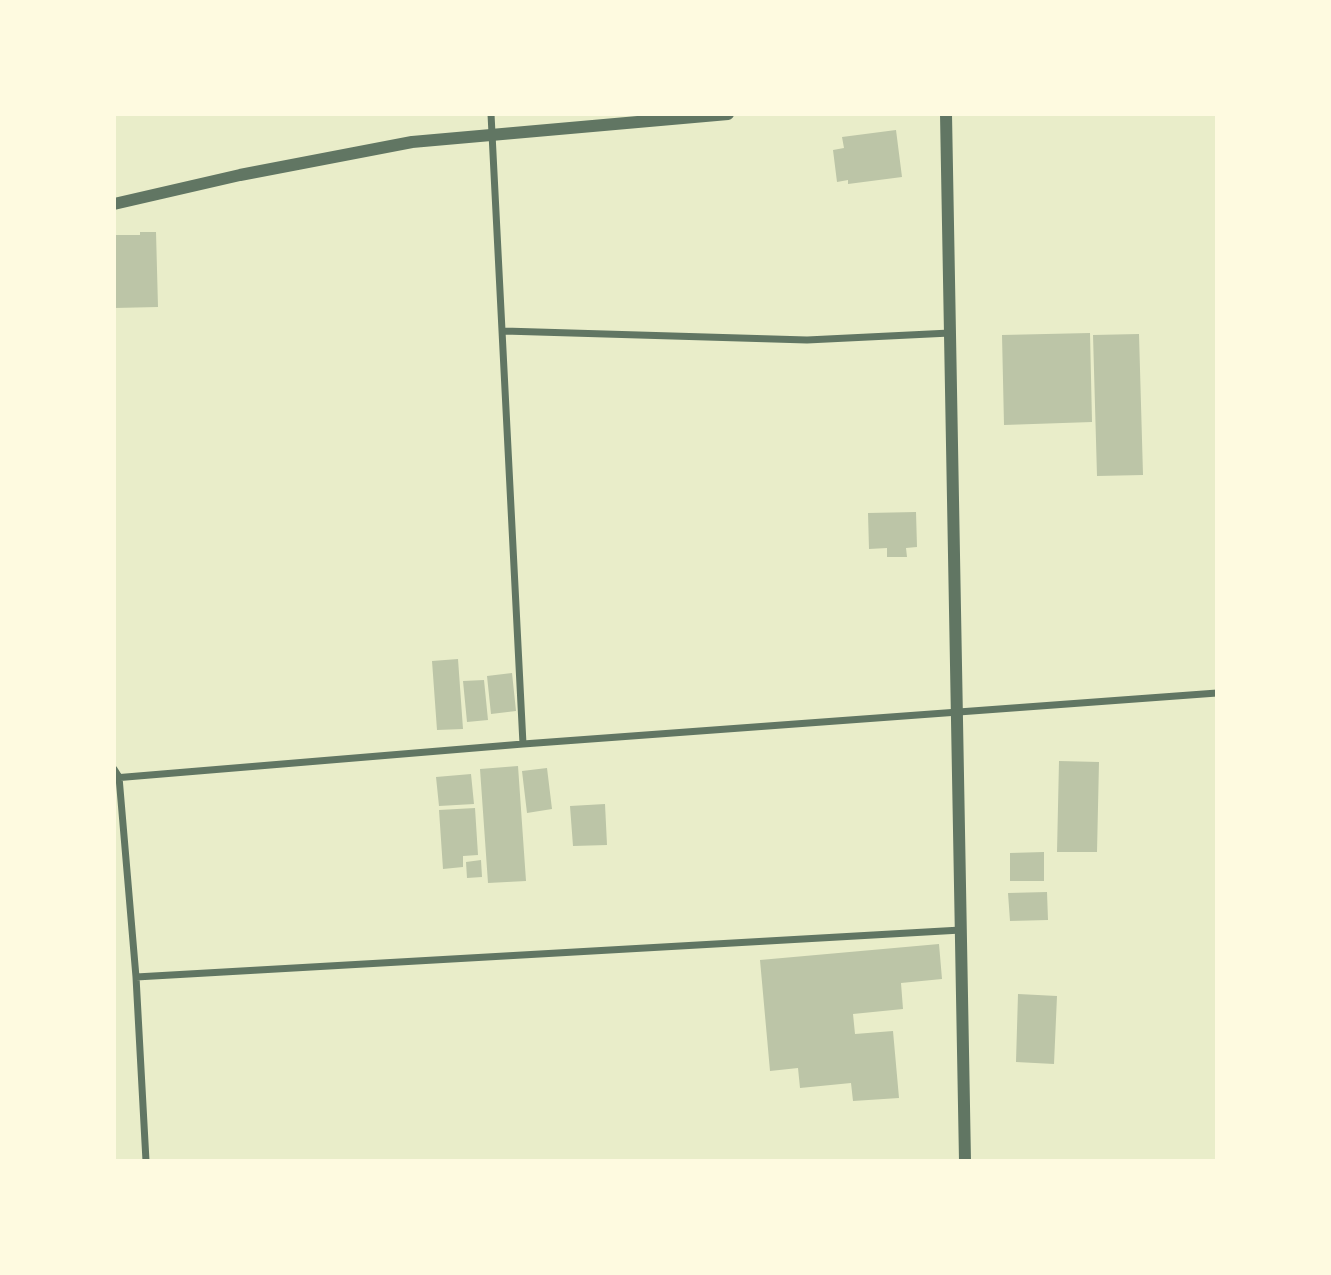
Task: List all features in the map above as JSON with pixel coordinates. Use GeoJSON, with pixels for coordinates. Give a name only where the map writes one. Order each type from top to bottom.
{"type":"FeatureCollection","features":[{"type":"Feature","properties":{"kind":"street"},"geometry":{"type":"LineString","coordinates":[[491,114],[523,744]]}},
{"type":"Feature","properties":{"kind":"street"},"geometry":{"type":"LineString","coordinates":[[114,204],[240,175],[412,142],[728,114]]}},
{"type":"Feature","properties":{"kind":"street"},"geometry":{"type":"LineString","coordinates":[[946,114],[965,1161]]}},
{"type":"Feature","properties":{"kind":"street"},"geometry":{"type":"LineString","coordinates":[[504,331],[807,340],[950,333]]}},
{"type":"Feature","properties":{"kind":"street"},"geometry":{"type":"LineString","coordinates":[[116,778],[523,744],[1217,693]]}},
{"type":"Feature","properties":{"kind":"street"},"geometry":{"type":"LineString","coordinates":[[114,769],[136,977],[146,1161]]}},
{"type":"Feature","properties":{"kind":"street"},"geometry":{"type":"LineString","coordinates":[[136,977],[961,930]]}},
{"type":"Feature","properties":{"kind":"building"},"geometry":{"type":"Polygon","coordinates":[[[896,130],[902,177],[848,184],[848,180],[837,182],[833,150],[844,148],[842,137],[896,130]]]}},
{"type":"Feature","properties":{"kind":"building"},"geometry":{"type":"Polygon","coordinates":[[[140,232],[156,232],[158,307],[114,308],[115,235],[140,235],[140,232]]]}},
{"type":"Feature","properties":{"kind":"building"},"geometry":{"type":"Polygon","coordinates":[[[1090,333],[1092,422],[1004,425],[1002,335],[1090,333]]]}},
{"type":"Feature","properties":{"kind":"building"},"geometry":{"type":"Polygon","coordinates":[[[1139,334],[1143,475],[1097,476],[1093,335],[1139,334]]]}},
{"type":"Feature","properties":{"kind":"building"},"geometry":{"type":"Polygon","coordinates":[[[916,512],[917,547],[906,548],[907,557],[887,557],[887,548],[869,549],[868,513],[916,512]]]}},
{"type":"Feature","properties":{"kind":"building"},"geometry":{"type":"Polygon","coordinates":[[[458,659],[463,729],[437,730],[432,661],[458,659]]]}},
{"type":"Feature","properties":{"kind":"building"},"geometry":{"type":"Polygon","coordinates":[[[512,673],[516,711],[491,714],[487,676],[512,673]]]}},
{"type":"Feature","properties":{"kind":"building"},"geometry":{"type":"Polygon","coordinates":[[[484,680],[488,720],[467,722],[463,681],[484,680]]]}},
{"type":"Feature","properties":{"kind":"building"},"geometry":{"type":"Polygon","coordinates":[[[1059,761],[1099,762],[1097,852],[1057,852],[1059,761]]]}},
{"type":"Feature","properties":{"kind":"building"},"geometry":{"type":"Polygon","coordinates":[[[518,766],[526,881],[488,883],[480,769],[518,766]]]}},
{"type":"Feature","properties":{"kind":"building"},"geometry":{"type":"Polygon","coordinates":[[[547,768],[552,809],[527,813],[522,771],[547,768]]]}},
{"type":"Feature","properties":{"kind":"building"},"geometry":{"type":"Polygon","coordinates":[[[471,774],[474,804],[439,806],[436,777],[471,774]]]}},
{"type":"Feature","properties":{"kind":"building"},"geometry":{"type":"Polygon","coordinates":[[[605,804],[607,845],[573,846],[570,806],[605,804]]]}},
{"type":"Feature","properties":{"kind":"building"},"geometry":{"type":"Polygon","coordinates":[[[475,808],[478,855],[463,856],[463,867],[443,869],[439,810],[475,808]]]}},
{"type":"Feature","properties":{"kind":"building"},"geometry":{"type":"Polygon","coordinates":[[[1044,852],[1044,881],[1010,881],[1010,853],[1044,852]]]}},
{"type":"Feature","properties":{"kind":"building"},"geometry":{"type":"Polygon","coordinates":[[[481,860],[482,877],[467,878],[466,862],[481,860]]]}},
{"type":"Feature","properties":{"kind":"building"},"geometry":{"type":"Polygon","coordinates":[[[1047,892],[1048,920],[1010,921],[1008,893],[1047,892]]]}},
{"type":"Feature","properties":{"kind":"building"},"geometry":{"type":"Polygon","coordinates":[[[939,944],[942,979],[901,983],[903,1009],[853,1014],[855,1034],[893,1031],[899,1098],[853,1101],[851,1083],[800,1088],[798,1068],[770,1071],[760,960],[939,944]]]}},
{"type":"Feature","properties":{"kind":"building"},"geometry":{"type":"Polygon","coordinates":[[[1018,994],[1057,996],[1054,1064],[1016,1062],[1018,994]]]}}]}
